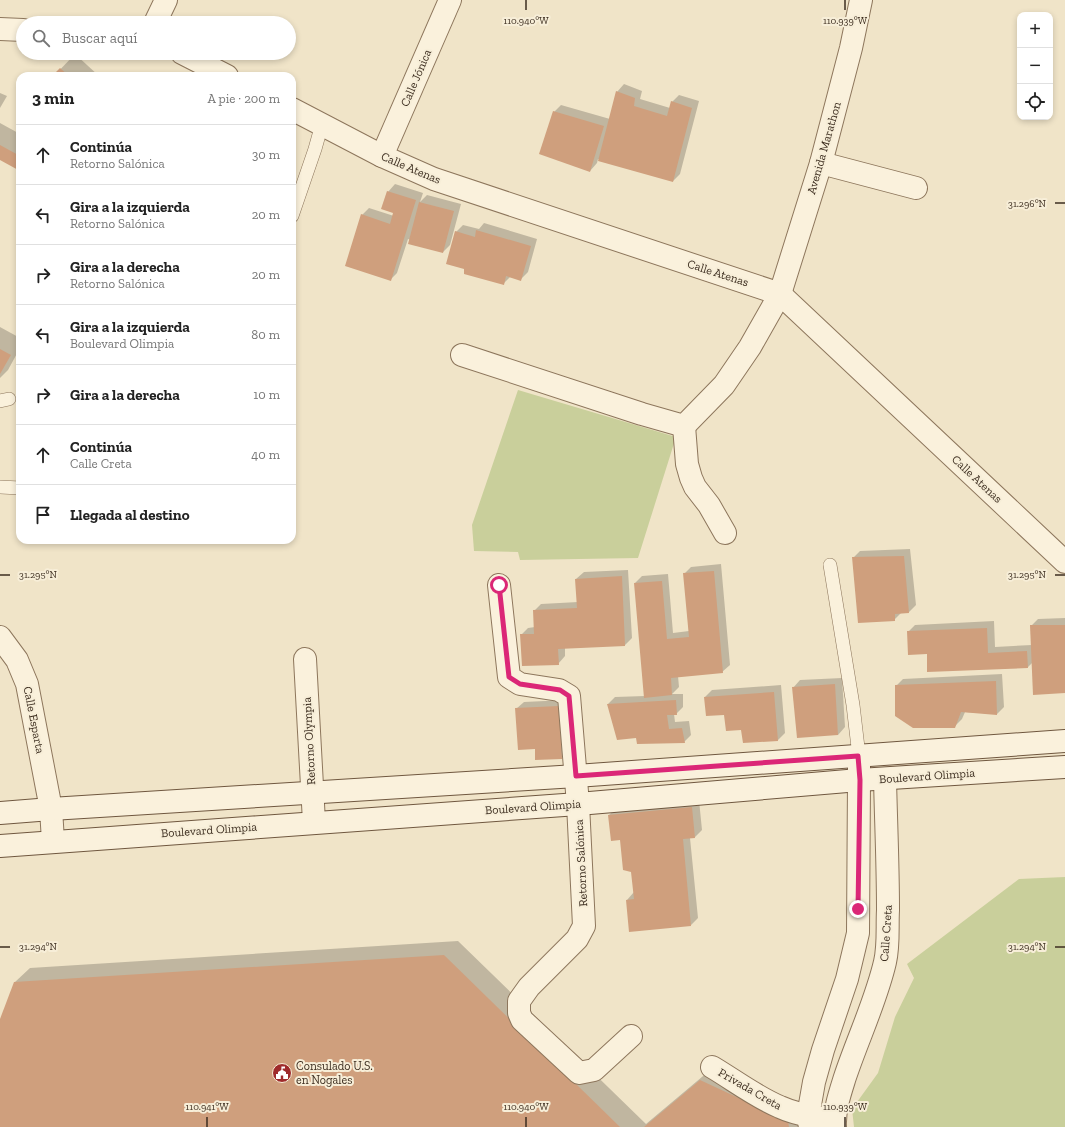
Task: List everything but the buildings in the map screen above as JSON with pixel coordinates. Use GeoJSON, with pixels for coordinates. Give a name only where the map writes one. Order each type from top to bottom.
{"type":"FeatureCollection","features":[{"type":"Feature","properties":{"kind":"street"},"geometry":{"type":"LineString","coordinates":[[158,16],[166,0]]}},
{"type":"Feature","properties":{"kind":"street","name":"Calle Jónica"},"geometry":{"type":"LineString","coordinates":[[382,156],[450,0]]}},
{"type":"Feature","properties":{"kind":"street","name":"Avenida Marathon"},"geometry":{"type":"LineString","coordinates":[[684,426],[724,385],[750,347],[780,294],[821,163],[851,48],[861,0]]}},
{"type":"Feature","properties":{"kind":"street"},"geometry":{"type":"LineString","coordinates":[[0,29],[16,30]]}},
{"type":"Feature","properties":{"kind":"street"},"geometry":{"type":"LineString","coordinates":[[196,60],[219,72]]}},
{"type":"Feature","properties":{"kind":"street","name":"Calle Atenas"},"geometry":{"type":"LineString","coordinates":[[296,111],[382,156],[434,179],[780,294],[1065,562]]}},
{"type":"Feature","properties":{"kind":"street"},"geometry":{"type":"LineString","coordinates":[[821,163],[916,188]]}},
{"type":"Feature","properties":{"kind":"street"},"geometry":{"type":"LineString","coordinates":[[462,355],[642,414],[684,426],[687,464],[691,478],[695,487],[709,505],[725,533]]}},
{"type":"Feature","properties":{"kind":"street","name":"Retorno Salónica"},"geometry":{"type":"LineString","coordinates":[[499,585],[509,677],[520,684],[560,690],[569,696],[578,804],[584,926],[577,939],[528,987],[519,1001],[519,1013],[522,1020],[579,1073],[594,1070],[631,1036]]}},
{"type":"Feature","properties":{"kind":"street","name":"Calle Esparta"},"geometry":{"type":"LineString","coordinates":[[0,637],[17,660],[27,684],[51,809],[53,841]]}},
{"type":"Feature","properties":{"kind":"street","name":"Retorno Olympia"},"geometry":{"type":"LineString","coordinates":[[305,659],[314,822]]}},
{"type":"Feature","properties":{"kind":"street","name":"Boulevard Olimpia"},"geometry":{"type":"LineString","coordinates":[[0,813],[576,776],[1065,741]]}},
{"type":"Feature","properties":{"kind":"street"},"geometry":{"type":"LineString","coordinates":[[809,1121],[814,1082],[849,972],[858,933],[860,780],[858,756]]}},
{"type":"Feature","properties":{"kind":"street","name":"Boulevard Olimpia"},"geometry":{"type":"LineString","coordinates":[[0,846],[578,804],[860,780],[1065,767]]}},
{"type":"Feature","properties":{"kind":"street","name":"Calle Creta"},"geometry":{"type":"LineString","coordinates":[[835,1123],[842,1086],[886,960],[888,909],[885,779]]}},
{"type":"Feature","properties":{"kind":"street"},"geometry":{"type":"LineString","coordinates":[[858,909],[888,909]]}},
{"type":"Feature","properties":{"kind":"street","name":"Privada Creta"},"geometry":{"type":"LineString","coordinates":[[712,1067],[780,1108],[809,1121],[835,1123]]}},
{"type":"Feature","properties":{"kind":"lane"},"geometry":{"type":"LineString","coordinates":[[296,204],[322,124]]}},
{"type":"Feature","properties":{"kind":"lane"},"geometry":{"type":"LineString","coordinates":[[0,487],[16,488]]}},
{"type":"Feature","properties":{"kind":"lane"},"geometry":{"type":"LineString","coordinates":[[830,565],[852,699],[858,756]]}},
{"type":"Feature","properties":{"kind":"green space"},"geometry":{"type":"Polygon","coordinates":[[[518,390],[676,437],[638,558],[520,560],[518,552],[474,551],[472,525],[518,390]]]}},
{"type":"Feature","properties":{"kind":"green space"},"geometry":{"type":"Polygon","coordinates":[[[1065,877],[1065,1127],[854,1127],[852,1109],[878,1073],[895,1017],[914,978],[907,964],[1019,879],[1065,877]]]}},
{"type":"Feature","properties":{"kind":"place","name":"Consulado U.S. en Nogales"},"geometry":{"type":"Point","coordinates":[282,1073]}},
{"type":"Feature","properties":{"kind":"route"},"geometry":{"type":"LineString","coordinates":[[499,585],[509,677],[520,684],[560,690],[569,696],[576,776],[858,756],[860,780],[858,909]]}}]}
